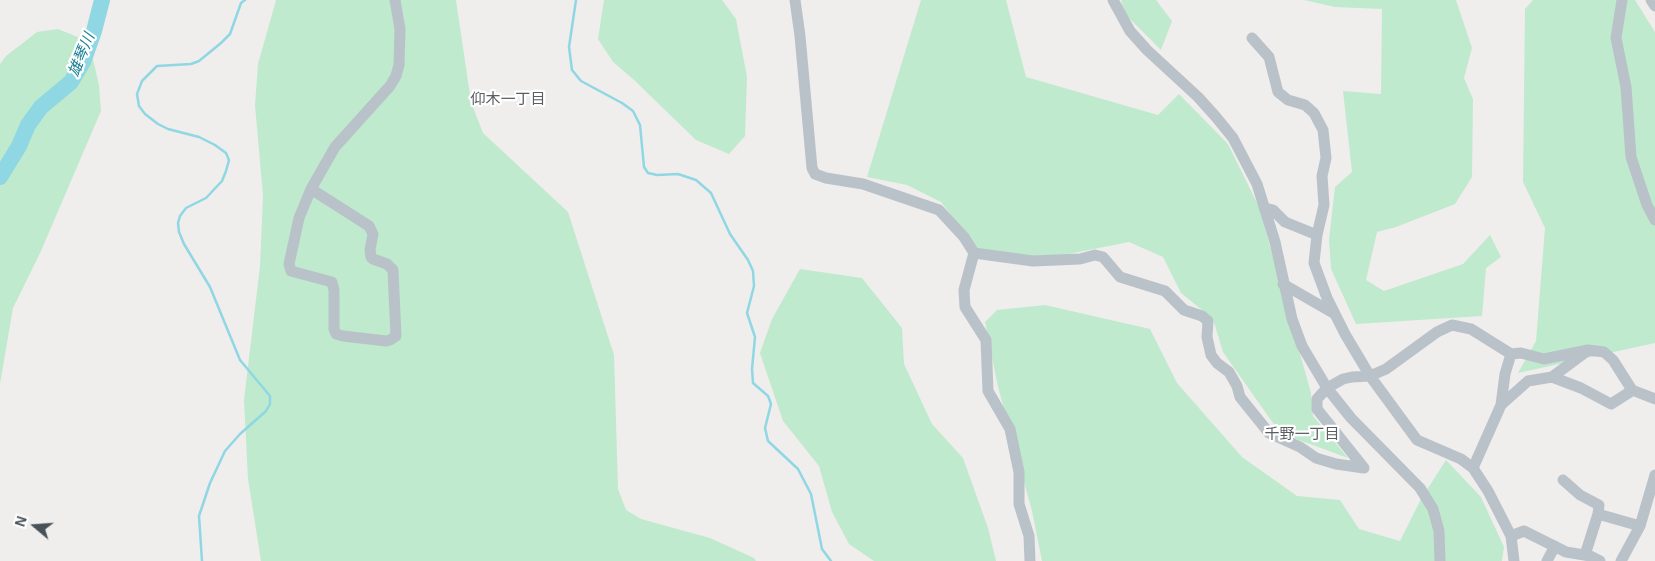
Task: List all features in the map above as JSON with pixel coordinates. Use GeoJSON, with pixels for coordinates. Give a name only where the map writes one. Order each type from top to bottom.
{"type":"FeatureCollection","features":[{"type":"Feature","properties":{"kind":"street"},"geometry":{"type":"LineString","coordinates":[[311,189],[369,226],[373,234],[370,250],[371,257],[387,264],[393,270],[396,336],[390,340],[336,334],[334,329],[334,290],[332,282],[291,271],[289,264],[299,218],[311,189],[335,147],[390,86],[396,76],[399,65],[400,29],[395,0]]}},
{"type":"Feature","properties":{"kind":"street"},"geometry":{"type":"LineString","coordinates":[[795,0],[812,168],[815,174],[826,178],[863,184],[939,210],[964,237],[974,253],[964,290],[965,307],[986,340],[988,391],[1010,430],[1019,472],[1019,504],[1029,536],[1030,561]]}},
{"type":"Feature","properties":{"kind":"street"},"geometry":{"type":"LineString","coordinates":[[1112,0],[1130,31],[1147,50],[1198,97],[1233,138],[1257,184],[1265,208],[1292,319],[1302,346],[1327,388],[1351,418],[1420,488],[1433,509],[1439,531],[1440,561]]}},
{"type":"Feature","properties":{"kind":"street"},"geometry":{"type":"LineString","coordinates":[[1622,0],[1616,38],[1626,87],[1631,157],[1647,205],[1655,220]]}},
{"type":"Feature","properties":{"kind":"street"},"geometry":{"type":"LineString","coordinates":[[1651,0],[1655,6]]}},
{"type":"Feature","properties":{"kind":"street"},"geometry":{"type":"LineString","coordinates":[[1252,38],[1269,57],[1278,92],[1288,100],[1305,105],[1314,113],[1323,130],[1326,158],[1322,176],[1324,205],[1317,235],[1314,263],[1336,314],[1370,376],[1417,440],[1461,459],[1473,468],[1488,491],[1511,536],[1514,561]]}},
{"type":"Feature","properties":{"kind":"street"},"geometry":{"type":"LineString","coordinates":[[1265,208],[1273,210],[1285,222],[1317,235]]}},
{"type":"Feature","properties":{"kind":"street"},"geometry":{"type":"LineString","coordinates":[[974,253],[1033,261],[1080,258],[1095,255],[1103,257],[1120,277],[1165,291],[1184,310],[1202,316],[1208,321],[1207,336],[1211,355],[1217,363],[1229,372],[1237,386],[1240,397],[1269,434],[1300,447],[1316,458],[1336,464],[1364,468],[1317,409],[1317,399],[1327,388],[1343,379],[1352,376],[1370,376],[1386,369],[1437,332],[1452,325],[1471,329],[1511,354],[1521,353],[1544,359],[1588,350],[1604,352],[1613,360],[1634,390],[1655,399]]}},
{"type":"Feature","properties":{"kind":"street"},"geometry":{"type":"LineString","coordinates":[[1283,284],[1336,314]]}},
{"type":"Feature","properties":{"kind":"street"},"geometry":{"type":"LineString","coordinates":[[1501,405],[1528,381],[1552,377],[1588,350]]}},
{"type":"Feature","properties":{"kind":"street"},"geometry":{"type":"LineString","coordinates":[[1473,468],[1501,405],[1505,374],[1511,354]]}},
{"type":"Feature","properties":{"kind":"street"},"geometry":{"type":"LineString","coordinates":[[1552,377],[1581,388],[1611,404],[1634,390]]}},
{"type":"Feature","properties":{"kind":"street"},"geometry":{"type":"LineString","coordinates":[[1621,561],[1640,526],[1655,475]]}},
{"type":"Feature","properties":{"kind":"street"},"geometry":{"type":"LineString","coordinates":[[1563,480],[1580,496],[1599,504],[1598,514],[1585,555]]}},
{"type":"Feature","properties":{"kind":"street"},"geometry":{"type":"LineString","coordinates":[[1598,514],[1640,526]]}},
{"type":"Feature","properties":{"kind":"street"},"geometry":{"type":"LineString","coordinates":[[1511,536],[1524,531],[1566,552],[1585,555],[1600,561]]}},
{"type":"Feature","properties":{"kind":"street"},"geometry":{"type":"LineString","coordinates":[[1547,561],[1555,546]]}},
{"type":"Feature","properties":{"kind":"green space"},"geometry":{"type":"Polygon","coordinates":[[[276,0],[456,0],[471,102],[483,133],[568,212],[614,355],[618,489],[626,510],[641,519],[710,538],[754,558],[756,561],[261,561],[248,479],[244,400],[260,266],[263,196],[255,105],[258,64],[276,0]]]}},
{"type":"Feature","properties":{"kind":"green space"},"geometry":{"type":"Polygon","coordinates":[[[604,0],[722,0],[736,19],[747,77],[745,136],[729,154],[696,140],[613,62],[598,39],[604,0]]]}},
{"type":"Feature","properties":{"kind":"green space"},"geometry":{"type":"Polygon","coordinates":[[[921,0],[1006,0],[1026,77],[1158,115],[1179,94],[1228,144],[1259,207],[1311,393],[1313,416],[1348,458],[1280,433],[1223,352],[1213,319],[1181,293],[1163,257],[1129,242],[1038,260],[980,252],[941,202],[907,185],[867,177],[921,0]]]}},
{"type":"Feature","properties":{"kind":"green space"},"geometry":{"type":"Polygon","coordinates":[[[1121,0],[1156,0],[1172,21],[1161,50],[1125,14],[1121,0]]]}},
{"type":"Feature","properties":{"kind":"green space"},"geometry":{"type":"Polygon","coordinates":[[[1304,0],[1456,0],[1472,48],[1464,78],[1473,99],[1472,177],[1455,204],[1396,227],[1377,232],[1366,280],[1384,291],[1463,264],[1490,235],[1501,257],[1486,268],[1482,316],[1356,324],[1331,269],[1329,239],[1335,187],[1352,172],[1343,91],[1381,94],[1382,9],[1335,7],[1304,0]]]}},
{"type":"Feature","properties":{"kind":"green space"},"geometry":{"type":"Polygon","coordinates":[[[1533,0],[1635,0],[1655,32],[1655,343],[1518,373],[1536,341],[1545,228],[1523,182],[1525,9],[1533,0]]]}},
{"type":"Feature","properties":{"kind":"green space"},"geometry":{"type":"Polygon","coordinates":[[[58,29],[80,38],[92,55],[99,85],[101,111],[41,251],[13,308],[0,384],[0,64],[6,56],[37,32],[58,29]]]}},
{"type":"Feature","properties":{"kind":"green space"},"geometry":{"type":"Polygon","coordinates":[[[800,269],[862,278],[902,328],[904,364],[932,424],[963,458],[988,528],[996,561],[874,561],[849,544],[832,512],[819,466],[783,421],[760,353],[772,319],[800,269]]]}},
{"type":"Feature","properties":{"kind":"green space"},"geometry":{"type":"Polygon","coordinates":[[[1045,305],[1150,329],[1177,383],[1242,457],[1297,496],[1340,500],[1359,529],[1400,541],[1421,499],[1446,460],[1481,497],[1504,547],[1502,561],[1042,561],[1032,511],[998,387],[985,322],[997,310],[1045,305]]]}},
{"type":"Feature","properties":{"kind":"waterway","name":"雄琴川"},"geometry":{"type":"LineString","coordinates":[[0,177],[19,146],[28,125],[41,107],[71,82],[83,62],[102,0]]}},
{"type":"Feature","properties":{"kind":"waterway"},"geometry":{"type":"LineString","coordinates":[[202,561],[199,516],[210,483],[225,451],[240,434],[266,411],[270,404],[270,396],[240,360],[210,287],[184,244],[179,232],[178,223],[180,216],[186,208],[206,198],[222,181],[229,160],[226,153],[199,137],[168,129],[158,124],[145,114],[139,106],[137,94],[142,81],[157,66],[191,64],[199,61],[221,43],[230,34],[241,3],[245,0]]}},
{"type":"Feature","properties":{"kind":"waterway"},"geometry":{"type":"LineString","coordinates":[[576,0],[569,47],[572,70],[581,81],[633,111],[640,125],[644,167],[648,173],[657,175],[678,174],[696,180],[711,193],[730,234],[748,260],[753,271],[754,286],[747,313],[755,337],[752,369],[753,383],[768,396],[771,404],[765,428],[768,441],[798,469],[811,494],[822,549],[831,561]]}},
{"type":"Feature","properties":{"kind":"district","name":"仰木一丁目"},"geometry":{"type":"Point","coordinates":[508,100]}},
{"type":"Feature","properties":{"kind":"district","name":"千野一丁目"},"geometry":{"type":"Point","coordinates":[1302,435]}}]}
